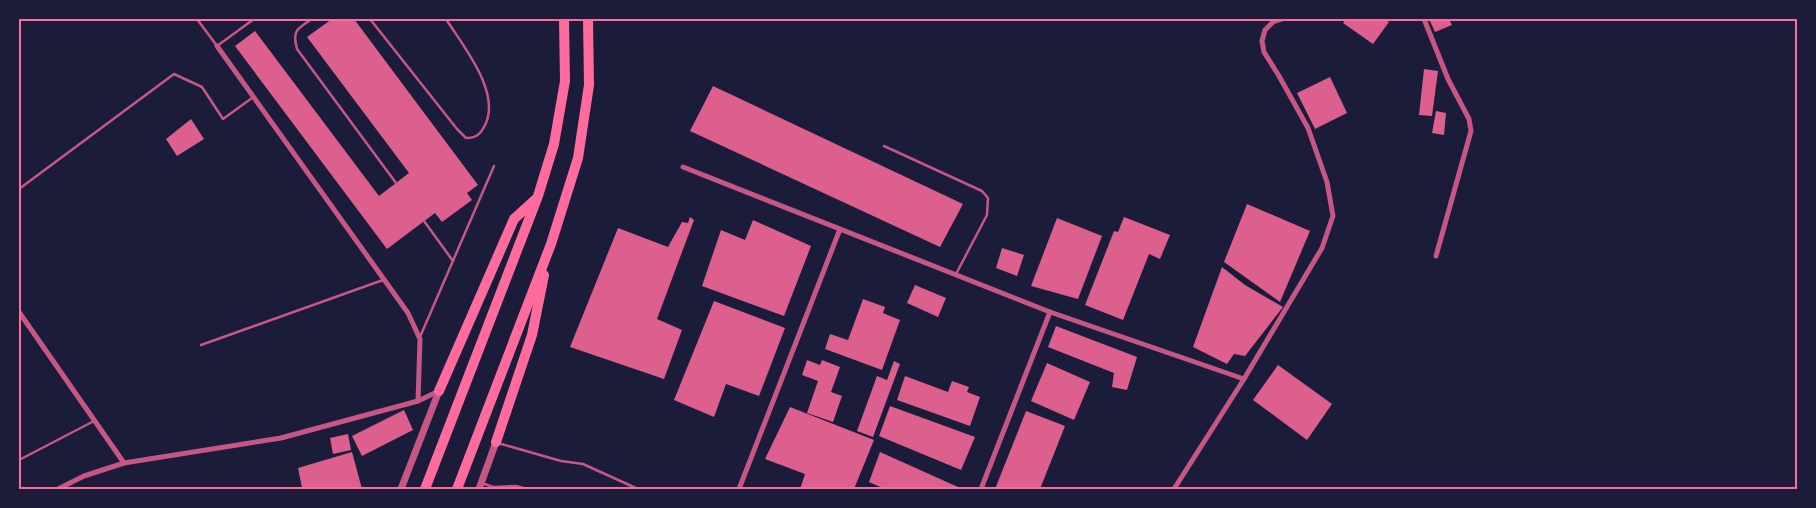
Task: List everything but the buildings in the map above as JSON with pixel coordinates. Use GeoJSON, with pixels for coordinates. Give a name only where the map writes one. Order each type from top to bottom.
{"type":"FeatureCollection","features":[{"type":"Feature","properties":{"kind":"highway"},"geometry":{"type":"LineString","coordinates":[[425,489],[538,196],[554,144],[565,81],[564,19]]}},
{"type":"Feature","properties":{"kind":"highway"},"geometry":{"type":"LineString","coordinates":[[457,489],[550,244],[578,158],[589,85],[588,19]]}},
{"type":"Feature","properties":{"kind":"highway"},"geometry":{"type":"LineString","coordinates":[[439,390],[514,219],[538,196]]}},
{"type":"Feature","properties":{"kind":"highway"},"geometry":{"type":"LineString","coordinates":[[496,442],[532,335],[550,244]]}},
{"type":"Feature","properties":{"kind":"street"},"geometry":{"type":"LineString","coordinates":[[1174,489],[1244,379],[1322,248],[1333,216],[1326,182],[1308,128],[1280,76],[1264,52],[1262,41],[1265,30],[1273,22],[1282,19]]}},
{"type":"Feature","properties":{"kind":"street"},"geometry":{"type":"LineString","coordinates":[[1424,19],[1448,79],[1469,119],[1470,131],[1436,256]]}},
{"type":"Feature","properties":{"kind":"street"},"geometry":{"type":"LineString","coordinates":[[217,46],[408,313],[420,339],[418,401]]}},
{"type":"Feature","properties":{"kind":"street"},"geometry":{"type":"LineString","coordinates":[[683,167],[1050,312],[1244,379]]}},
{"type":"Feature","properties":{"kind":"street"},"geometry":{"type":"LineString","coordinates":[[739,489],[840,229]]}},
{"type":"Feature","properties":{"kind":"street"},"geometry":{"type":"LineString","coordinates":[[19,312],[124,463]]}},
{"type":"Feature","properties":{"kind":"street"},"geometry":{"type":"LineString","coordinates":[[981,489],[1050,312]]}},
{"type":"Feature","properties":{"kind":"street"},"geometry":{"type":"LineString","coordinates":[[58,489],[84,476],[124,463],[282,438],[418,401],[439,390]]}},
{"type":"Feature","properties":{"kind":"street"},"geometry":{"type":"LineString","coordinates":[[402,489],[439,390]]}},
{"type":"Feature","properties":{"kind":"street"},"geometry":{"type":"LineString","coordinates":[[480,486],[496,442]]}},
{"type":"Feature","properties":{"kind":"lane"},"geometry":{"type":"LineString","coordinates":[[197,19],[217,46],[254,19]]}},
{"type":"Feature","properties":{"kind":"lane"},"geometry":{"type":"LineString","coordinates":[[312,19],[297,28],[294,37],[297,49],[396,183]]}},
{"type":"Feature","properties":{"kind":"lane"},"geometry":{"type":"LineString","coordinates":[[370,19],[457,129],[466,138],[473,138],[481,133],[488,120],[488,90],[446,19]]}},
{"type":"Feature","properties":{"kind":"lane"},"geometry":{"type":"LineString","coordinates":[[19,189],[174,74],[202,87],[223,119],[253,97]]}},
{"type":"Feature","properties":{"kind":"lane"},"geometry":{"type":"LineString","coordinates":[[884,146],[982,190],[988,198],[987,215],[956,275]]}},
{"type":"Feature","properties":{"kind":"lane"},"geometry":{"type":"LineString","coordinates":[[420,339],[494,166]]}},
{"type":"Feature","properties":{"kind":"lane"},"geometry":{"type":"LineString","coordinates":[[424,221],[453,261]]}},
{"type":"Feature","properties":{"kind":"lane"},"geometry":{"type":"LineString","coordinates":[[200,345],[384,280]]}},
{"type":"Feature","properties":{"kind":"lane"},"geometry":{"type":"LineString","coordinates":[[19,460],[95,421]]}},
{"type":"Feature","properties":{"kind":"lane"},"geometry":{"type":"LineString","coordinates":[[496,442],[561,461],[583,464],[638,489]]}},
{"type":"Feature","properties":{"kind":"lane"},"geometry":{"type":"LineString","coordinates":[[480,486],[516,486],[527,489]]}}]}
